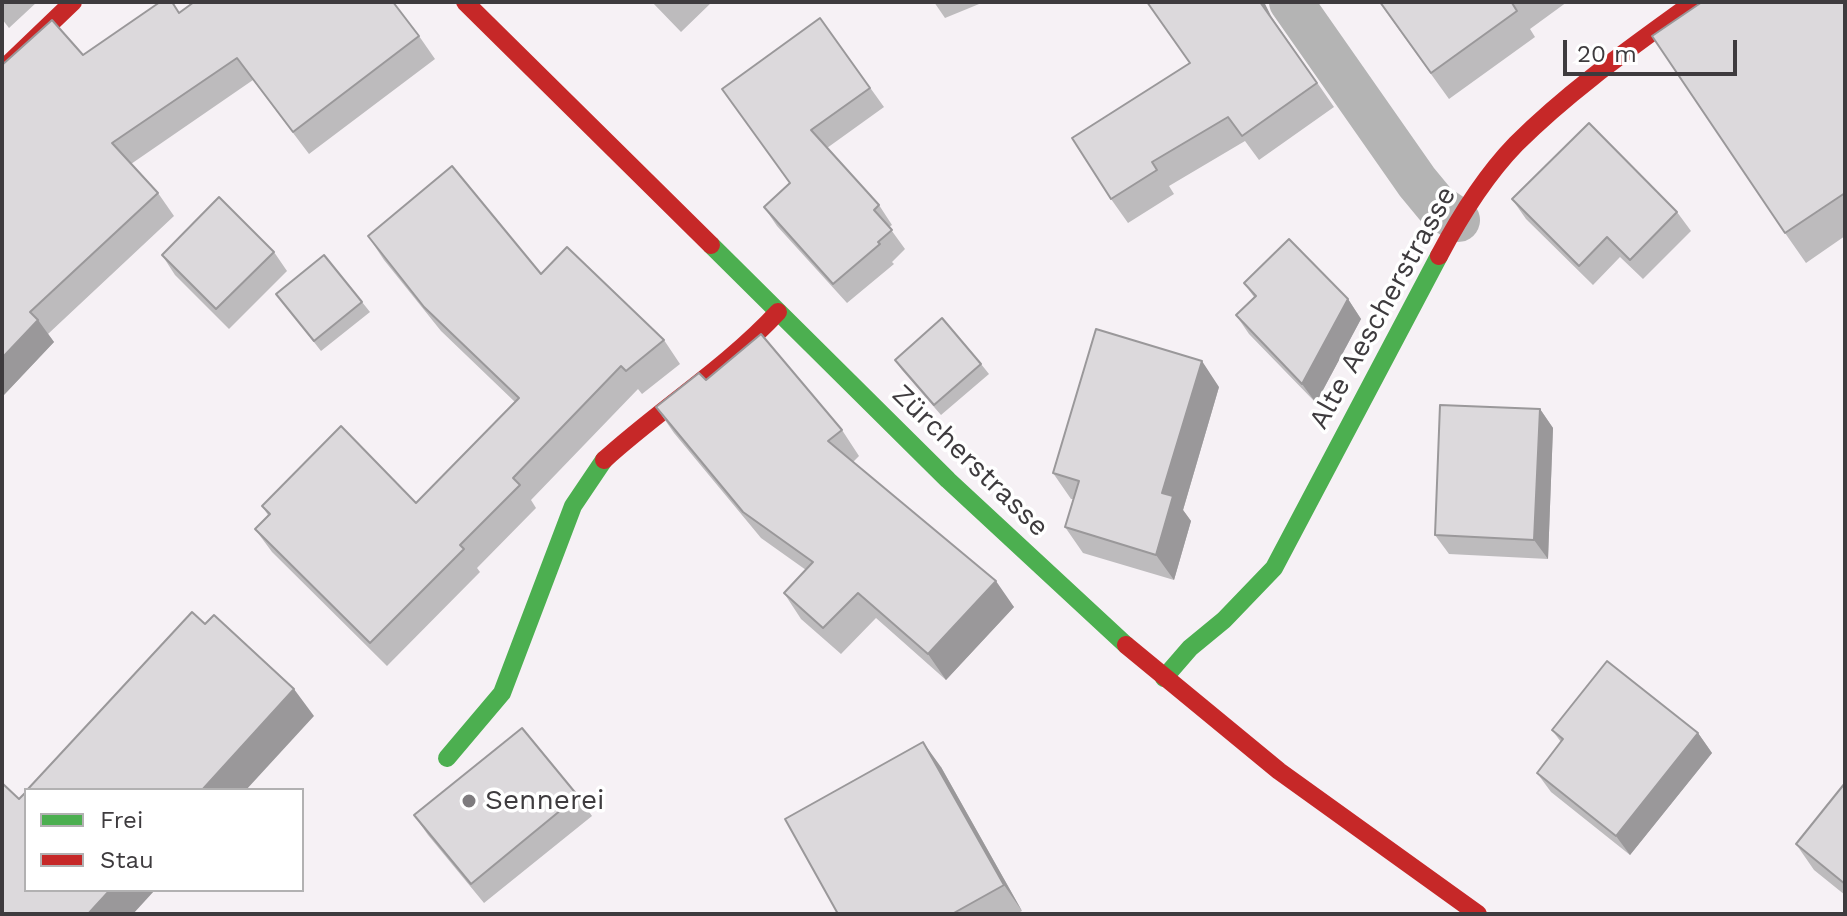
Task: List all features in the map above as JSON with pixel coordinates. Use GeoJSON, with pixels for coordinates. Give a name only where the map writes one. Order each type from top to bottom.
{"type":"FeatureCollection","features":[{"type":"Feature","properties":{"kind":"street"},"geometry":{"type":"LineString","coordinates":[[2,70],[73,2]]}},
{"type":"Feature","properties":{"kind":"street","name":"Zürcherstrasse"},"geometry":{"type":"LineString","coordinates":[[465,2],[932,466],[1164,678],[1289,780],[1382,849],[1478,914]]}},
{"type":"Feature","properties":{"kind":"street"},"geometry":{"type":"LineString","coordinates":[[1291,2],[1417,182],[1436,205],[1458,220]]}},
{"type":"Feature","properties":{"kind":"street","name":"Alte Aescherstrasse"},"geometry":{"type":"LineString","coordinates":[[1164,678],[1190,648],[1224,620],[1274,568],[1458,220],[1514,146],[1587,79],[1694,2]]}},
{"type":"Feature","properties":{"kind":"street"},"geometry":{"type":"LineString","coordinates":[[447,758],[502,693],[573,506],[604,460],[754,338],[778,312]]}},
{"type":"Feature","properties":{"kind":"building"},"geometry":{"type":"Polygon","coordinates":[[[160,2],[172,2],[179,13],[194,2],[393,2],[419,36],[293,132],[237,58],[112,143],[158,193],[30,312],[38,320],[2,358],[2,65],[52,20],[83,55],[160,2]]]}},
{"type":"Feature","properties":{"kind":"building"},"geometry":{"type":"Polygon","coordinates":[[[1147,2],[1260,2],[1317,83],[1242,136],[1228,117],[1152,162],[1157,170],[1111,199],[1072,138],[1190,63],[1147,2]]]}},
{"type":"Feature","properties":{"kind":"building"},"geometry":{"type":"Polygon","coordinates":[[[1380,2],[1514,2],[1517,11],[1431,73],[1380,2]]]}},
{"type":"Feature","properties":{"kind":"building"},"geometry":{"type":"Polygon","coordinates":[[[1702,2],[1845,2],[1845,193],[1785,233],[1652,36],[1702,2]]]}},
{"type":"Feature","properties":{"kind":"building"},"geometry":{"type":"Polygon","coordinates":[[[820,18],[870,88],[811,130],[879,205],[874,210],[892,230],[833,284],[764,207],[790,183],[722,89],[820,18]]]}},
{"type":"Feature","properties":{"kind":"building"},"geometry":{"type":"Polygon","coordinates":[[[1589,123],[1677,212],[1630,260],[1607,237],[1579,266],[1512,199],[1589,123]]]}},
{"type":"Feature","properties":{"kind":"building"},"geometry":{"type":"Polygon","coordinates":[[[452,166],[541,274],[567,247],[664,340],[626,371],[621,366],[513,478],[520,485],[460,545],[464,549],[370,643],[255,529],[270,514],[262,506],[341,426],[416,503],[519,398],[424,307],[368,236],[452,166]]]}},
{"type":"Feature","properties":{"kind":"building"},"geometry":{"type":"Polygon","coordinates":[[[219,197],[274,252],[216,309],[162,255],[219,197]]]}},
{"type":"Feature","properties":{"kind":"building"},"geometry":{"type":"Polygon","coordinates":[[[1289,239],[1348,299],[1302,384],[1236,315],[1256,296],[1244,283],[1289,239]]]}},
{"type":"Feature","properties":{"kind":"building"},"geometry":{"type":"Polygon","coordinates":[[[324,255],[362,302],[314,341],[276,294],[324,255]]]}},
{"type":"Feature","properties":{"kind":"building"},"geometry":{"type":"Polygon","coordinates":[[[942,318],[981,364],[934,405],[895,360],[942,318]]]}},
{"type":"Feature","properties":{"kind":"building"},"geometry":{"type":"Polygon","coordinates":[[[1096,329],[1202,361],[1162,493],[1173,496],[1156,555],[1065,527],[1079,481],[1053,473],[1096,329]]]}},
{"type":"Feature","properties":{"kind":"building"},"geometry":{"type":"Polygon","coordinates":[[[761,334],[842,430],[828,441],[996,581],[928,654],[858,593],[823,628],[784,593],[813,562],[743,512],[656,407],[699,373],[706,380],[761,334]]]}},
{"type":"Feature","properties":{"kind":"building"},"geometry":{"type":"Polygon","coordinates":[[[1440,405],[1540,409],[1534,540],[1435,535],[1440,405]]]}},
{"type":"Feature","properties":{"kind":"building"},"geometry":{"type":"Polygon","coordinates":[[[192,612],[205,624],[214,615],[294,689],[204,788],[29,788],[192,612]]]}},
{"type":"Feature","properties":{"kind":"building"},"geometry":{"type":"Polygon","coordinates":[[[1607,661],[1698,733],[1616,836],[1537,773],[1563,739],[1552,730],[1607,661]]]}},
{"type":"Feature","properties":{"kind":"building"},"geometry":{"type":"Polygon","coordinates":[[[522,728],[578,796],[471,884],[414,815],[522,728]]]}},
{"type":"Feature","properties":{"kind":"building"},"geometry":{"type":"Polygon","coordinates":[[[923,742],[1004,885],[952,914],[838,914],[785,819],[923,742]]]}},
{"type":"Feature","properties":{"kind":"building"},"geometry":{"type":"Polygon","coordinates":[[[2,783],[19,799],[24,794],[24,892],[108,892],[88,914],[2,914],[2,783]]]}},
{"type":"Feature","properties":{"kind":"building"},"geometry":{"type":"Polygon","coordinates":[[[1845,783],[1845,884],[1796,844],[1845,783]]]}},
{"type":"Feature","properties":{"kind":"traffic: fast"},"geometry":{"type":"LineString","coordinates":[[711,245],[948,480],[1126,645]]}},
{"type":"Feature","properties":{"kind":"traffic: fast"},"geometry":{"type":"LineString","coordinates":[[1164,678],[1190,648],[1224,620],[1274,568],[1439,256]]}},
{"type":"Feature","properties":{"kind":"traffic: fast"},"geometry":{"type":"LineString","coordinates":[[447,758],[502,693],[573,506],[604,460]]}},
{"type":"Feature","properties":{"kind":"traffic: jam"},"geometry":{"type":"LineString","coordinates":[[2,70],[73,2]]}},
{"type":"Feature","properties":{"kind":"traffic: jam"},"geometry":{"type":"LineString","coordinates":[[465,2],[711,245]]}},
{"type":"Feature","properties":{"kind":"traffic: jam"},"geometry":{"type":"LineString","coordinates":[[1439,256],[1474,197],[1516,144],[1580,87],[1694,2]]}},
{"type":"Feature","properties":{"kind":"traffic: jam"},"geometry":{"type":"LineString","coordinates":[[604,460],[737,352],[778,312]]}},
{"type":"Feature","properties":{"kind":"traffic: jam"},"geometry":{"type":"LineString","coordinates":[[1126,645],[1279,771],[1478,914]]}},
{"type":"Feature","properties":{"kind":"place","name":"Sennerei"},"geometry":{"type":"Point","coordinates":[469,801]}}]}
